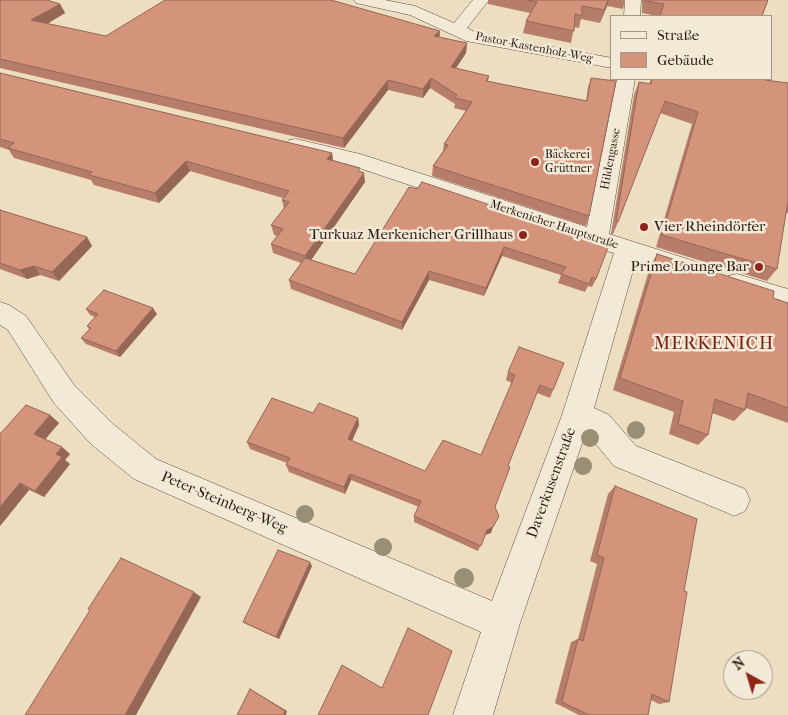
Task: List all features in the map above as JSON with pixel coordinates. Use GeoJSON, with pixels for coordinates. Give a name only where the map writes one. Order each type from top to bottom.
{"type":"FeatureCollection","features":[{"type":"Feature","properties":{"kind":"street","name":"Pastor-Kastenholz-Weg"},"geometry":{"type":"LineString","coordinates":[[362,0],[415,11],[472,36],[610,63]]}},
{"type":"Feature","properties":{"kind":"street","name":"Pastor-Kastenholz-Weg"},"geometry":{"type":"LineString","coordinates":[[457,30],[481,0]]}},
{"type":"Feature","properties":{"kind":"street"},"geometry":{"type":"LineString","coordinates":[[632,15],[633,0]]}},
{"type":"Feature","properties":{"kind":"street","name":"Hildengasse"},"geometry":{"type":"LineString","coordinates":[[596,240],[626,80]]}},
{"type":"Feature","properties":{"kind":"street","name":"Merkenicher Hauptstraße"},"geometry":{"type":"LineString","coordinates":[[278,141],[353,160],[596,240],[788,299]]}},
{"type":"Feature","properties":{"kind":"street","name":"Daverkusenstraße"},"geometry":{"type":"LineString","coordinates":[[473,715],[502,623],[577,414],[627,249]]}},
{"type":"Feature","properties":{"kind":"street","name":"Peter-Steinberg-Weg"},"geometry":{"type":"LineString","coordinates":[[0,312],[17,323],[64,394],[102,434],[145,469],[502,623]]}},
{"type":"Feature","properties":{"kind":"street"},"geometry":{"type":"LineString","coordinates":[[577,414],[599,424],[625,456],[734,500]]}},
{"type":"Feature","properties":{"kind":"building"},"geometry":{"type":"Polygon","coordinates":[[[0,0],[47,0],[60,4],[31,20],[106,36],[165,0],[331,0],[440,31],[434,36],[467,43],[451,67],[489,76],[486,81],[587,101],[591,78],[616,81],[589,216],[433,166],[448,145],[444,144],[472,102],[455,98],[457,95],[431,78],[423,89],[388,80],[343,138],[0,59],[0,0]]]}},
{"type":"Feature","properties":{"kind":"building"},"geometry":{"type":"Polygon","coordinates":[[[527,0],[608,0],[604,10],[582,6],[582,16],[575,14],[574,31],[526,21],[537,2],[527,0]]]}},
{"type":"Feature","properties":{"kind":"building"},"geometry":{"type":"Polygon","coordinates":[[[768,0],[762,15],[660,15],[664,4],[646,1],[768,0]]]}},
{"type":"Feature","properties":{"kind":"building"},"geometry":{"type":"Polygon","coordinates":[[[0,73],[332,153],[327,159],[360,168],[358,171],[364,173],[305,256],[271,244],[283,229],[271,225],[289,202],[282,200],[289,191],[186,161],[155,193],[89,175],[92,172],[8,148],[14,143],[0,139],[0,73]]]}},
{"type":"Feature","properties":{"kind":"building"},"geometry":{"type":"Polygon","coordinates":[[[652,80],[765,80],[788,83],[788,201],[777,269],[662,235],[698,112],[665,101],[618,222],[616,221],[639,82],[651,84],[652,80]]]}},
{"type":"Feature","properties":{"kind":"building"},"geometry":{"type":"Polygon","coordinates":[[[422,182],[609,245],[596,279],[592,277],[589,284],[561,274],[566,267],[504,247],[486,288],[429,271],[402,322],[289,280],[305,258],[355,274],[409,187],[417,189],[422,182]]]}},
{"type":"Feature","properties":{"kind":"building"},"geometry":{"type":"Polygon","coordinates":[[[0,210],[87,237],[52,272],[34,266],[20,270],[0,263],[0,210]]]}},
{"type":"Feature","properties":{"kind":"building"},"geometry":{"type":"Polygon","coordinates":[[[657,254],[774,291],[773,298],[788,303],[788,408],[748,393],[745,410],[715,399],[708,435],[678,424],[683,401],[620,378],[657,254]]]}},
{"type":"Feature","properties":{"kind":"building"},"geometry":{"type":"Polygon","coordinates":[[[104,290],[153,308],[116,351],[81,338],[91,328],[87,326],[98,314],[86,309],[104,290]]]}},
{"type":"Feature","properties":{"kind":"building"},"geometry":{"type":"Polygon","coordinates":[[[519,347],[564,363],[553,390],[540,385],[508,466],[510,467],[495,507],[499,516],[493,527],[487,530],[481,546],[414,516],[421,501],[350,474],[344,487],[286,465],[290,458],[247,442],[272,398],[313,413],[319,403],[358,418],[348,439],[425,471],[443,440],[481,455],[515,375],[508,372],[519,347]]]}},
{"type":"Feature","properties":{"kind":"building"},"geometry":{"type":"Polygon","coordinates":[[[26,405],[50,415],[34,434],[62,447],[56,454],[62,457],[35,491],[20,483],[0,507],[0,434],[26,405]]]}},
{"type":"Feature","properties":{"kind":"building"},"geometry":{"type":"Polygon","coordinates":[[[615,486],[697,519],[684,591],[687,592],[669,702],[652,694],[648,715],[589,715],[562,702],[578,639],[583,641],[604,558],[597,555],[615,486]]]}},
{"type":"Feature","properties":{"kind":"building"},"geometry":{"type":"Polygon","coordinates":[[[278,550],[310,562],[276,637],[243,622],[278,550]]]}},
{"type":"Feature","properties":{"kind":"building"},"geometry":{"type":"Polygon","coordinates":[[[121,558],[194,592],[125,715],[25,715],[90,610],[88,609],[121,558]]]}},
{"type":"Feature","properties":{"kind":"building"},"geometry":{"type":"Polygon","coordinates":[[[408,628],[452,651],[428,715],[318,715],[342,665],[382,688],[408,628]]]}},
{"type":"Feature","properties":{"kind":"building"},"geometry":{"type":"Polygon","coordinates":[[[250,689],[285,711],[283,715],[237,715],[250,689]]]}},
{"type":"Feature","properties":{"kind":"place","name":"Bäckerei Grüttner"},"geometry":{"type":"Point","coordinates":[535,162]}},
{"type":"Feature","properties":{"kind":"place","name":"Vier Rheindörfer"},"geometry":{"type":"Point","coordinates":[644,227]}},
{"type":"Feature","properties":{"kind":"place","name":"Turkuaz Merkenicher Grillhaus"},"geometry":{"type":"Point","coordinates":[523,235]}},
{"type":"Feature","properties":{"kind":"place","name":"Prime Lounge Bar"},"geometry":{"type":"Point","coordinates":[759,267]}},
{"type":"Feature","properties":{"kind":"district","name":"MERKENICH"},"geometry":{"type":"Point","coordinates":[714,345]}}]}
